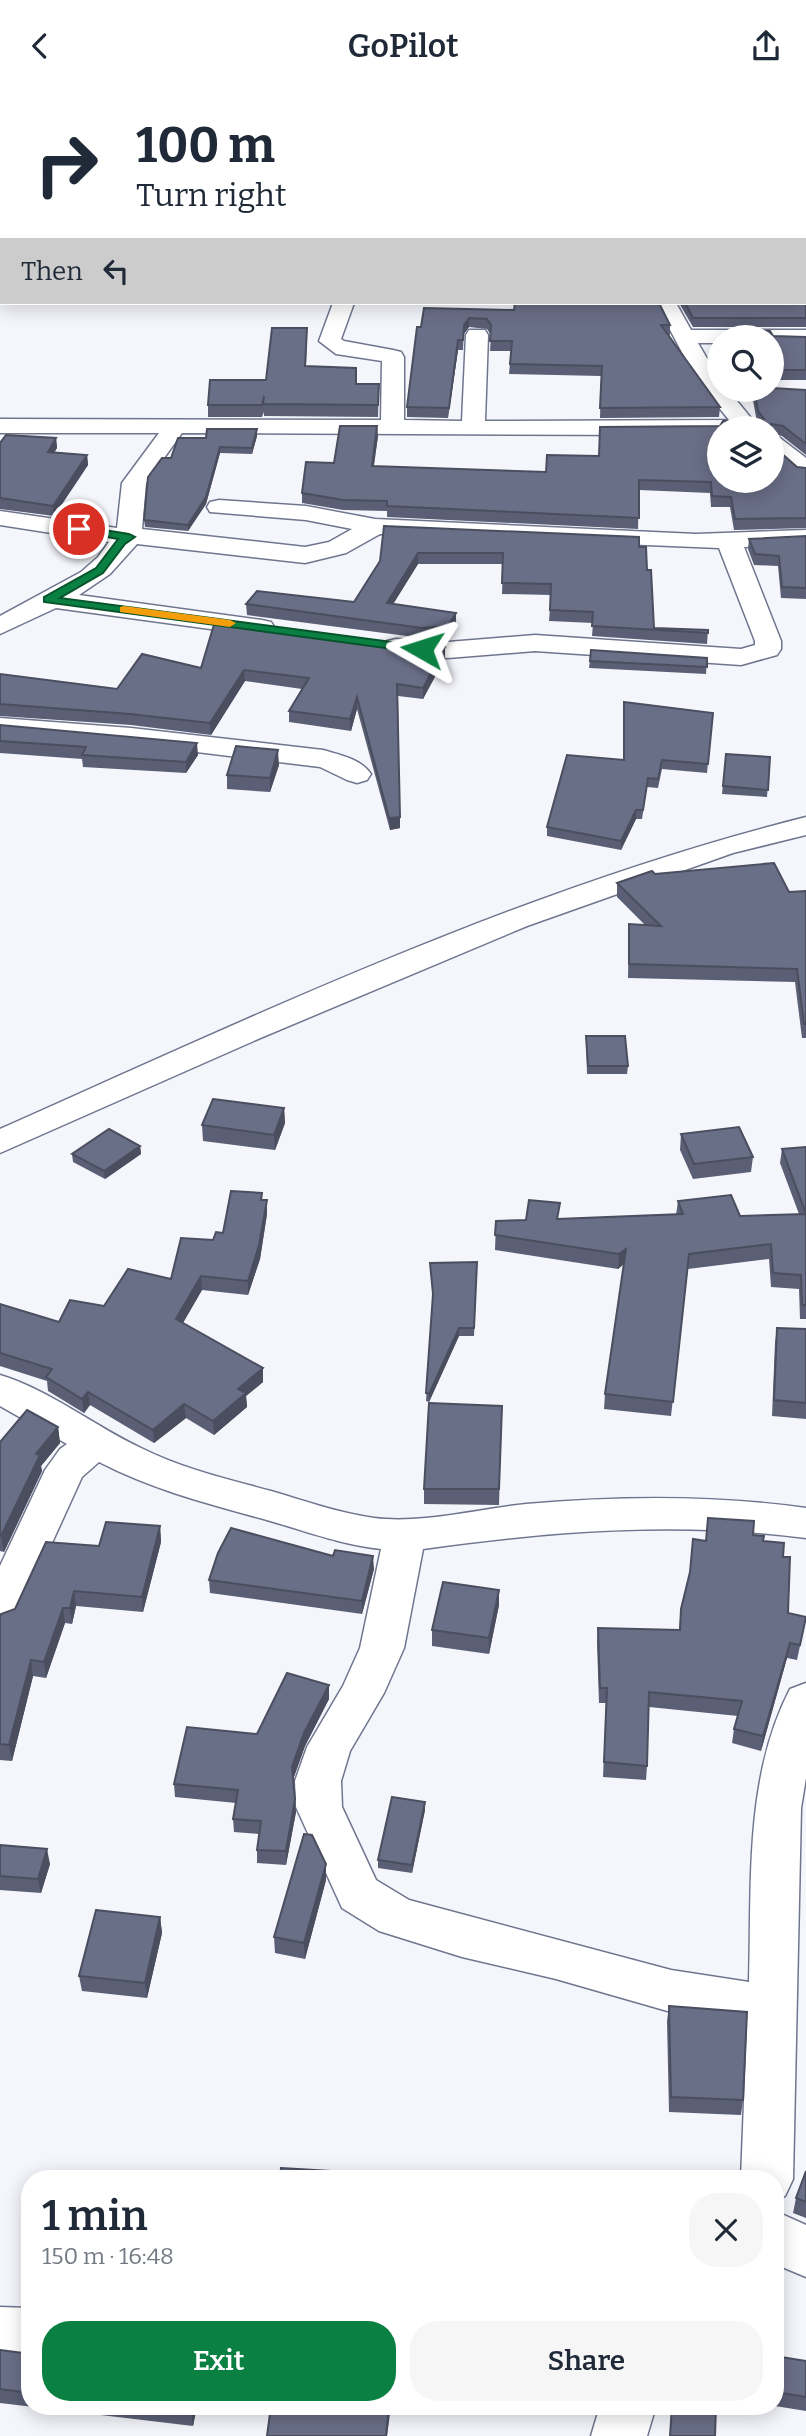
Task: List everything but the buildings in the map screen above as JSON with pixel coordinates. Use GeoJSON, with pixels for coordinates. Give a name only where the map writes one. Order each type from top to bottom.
{"type":"FeatureCollection","features":[{"type":"Feature","properties":{"kind":"street"},"geometry":{"type":"LineString","coordinates":[[342,305],[330,341],[344,350],[382,353],[393,357],[392,426]]}},
{"type":"Feature","properties":{"kind":"street"},"geometry":{"type":"LineString","coordinates":[[667,305],[707,379]]}},
{"type":"Feature","properties":{"kind":"street"},"geometry":{"type":"LineString","coordinates":[[473,427],[477,335]]}},
{"type":"Feature","properties":{"kind":"street"},"geometry":{"type":"LineString","coordinates":[[683,336],[806,337]]}},
{"type":"Feature","properties":{"kind":"street"},"geometry":{"type":"LineString","coordinates":[[129,537],[134,483],[176,425]]}},
{"type":"Feature","properties":{"kind":"street"},"geometry":{"type":"LineString","coordinates":[[0,426],[707,428]]}},
{"type":"Feature","properties":{"kind":"street"},"geometry":{"type":"LineString","coordinates":[[784,445],[806,444]]}},
{"type":"Feature","properties":{"kind":"street"},"geometry":{"type":"LineString","coordinates":[[784,452],[806,470]]}},
{"type":"Feature","properties":{"kind":"street"},"geometry":{"type":"LineString","coordinates":[[219,507],[306,513],[375,526],[729,541],[806,537]]}},
{"type":"Feature","properties":{"kind":"street"},"geometry":{"type":"LineString","coordinates":[[0,518],[129,537],[146,536],[305,555],[337,548],[375,526]]}},
{"type":"Feature","properties":{"kind":"street"},"geometry":{"type":"LineString","coordinates":[[0,626],[100,570],[121,541],[129,537]]}},
{"type":"Feature","properties":{"kind":"street"},"geometry":{"type":"LineString","coordinates":[[369,643],[422,649],[535,643],[728,656],[757,654],[768,649],[768,641],[729,541]]}},
{"type":"Feature","properties":{"kind":"street"},"geometry":{"type":"LineString","coordinates":[[48,599],[288,632]]}},
{"type":"Feature","properties":{"kind":"street"},"geometry":{"type":"LineString","coordinates":[[0,726],[104,734],[323,759],[340,764],[356,774]]}},
{"type":"Feature","properties":{"kind":"street"},"geometry":{"type":"LineString","coordinates":[[0,1142],[246,1032],[516,919],[722,847],[806,826]]}},
{"type":"Feature","properties":{"kind":"street"},"geometry":{"type":"LineString","coordinates":[[0,1389],[98,1444],[169,1477],[332,1524],[405,1535],[485,1523],[567,1516],[726,1514],[806,1523]]}},
{"type":"Feature","properties":{"kind":"street"},"geometry":{"type":"LineString","coordinates":[[0,1612],[65,1470],[74,1459],[98,1444]]}},
{"type":"Feature","properties":{"kind":"street"},"geometry":{"type":"LineString","coordinates":[[405,1535],[382,1648],[362,1693],[329,1747],[318,1781],[319,1807],[359,1894],[396,1917],[462,1936],[556,1958],[671,1991],[728,2002],[774,2005]]}},
{"type":"Feature","properties":{"kind":"street"},"geometry":{"type":"LineString","coordinates":[[767,2170],[778,1808],[789,1747],[806,1701]]}},
{"type":"Feature","properties":{"kind":"street"},"geometry":{"type":"LineString","coordinates":[[784,2241],[806,2252]]}},
{"type":"Feature","properties":{"kind":"street"},"geometry":{"type":"LineString","coordinates":[[0,2334],[21,2335]]}},
{"type":"Feature","properties":{"kind":"street"},"geometry":{"type":"LineString","coordinates":[[619,2436],[625,2415]]}},
{"type":"Feature","properties":{"kind":"slow traffic"},"geometry":{"type":"LineString","coordinates":[[124,609],[230,623]]}},
{"type":"Feature","properties":{"kind":"route"},"geometry":{"type":"LineString","coordinates":[[79,529],[129,537],[121,541],[107,564],[100,570],[48,599],[422,649]]}}]}
